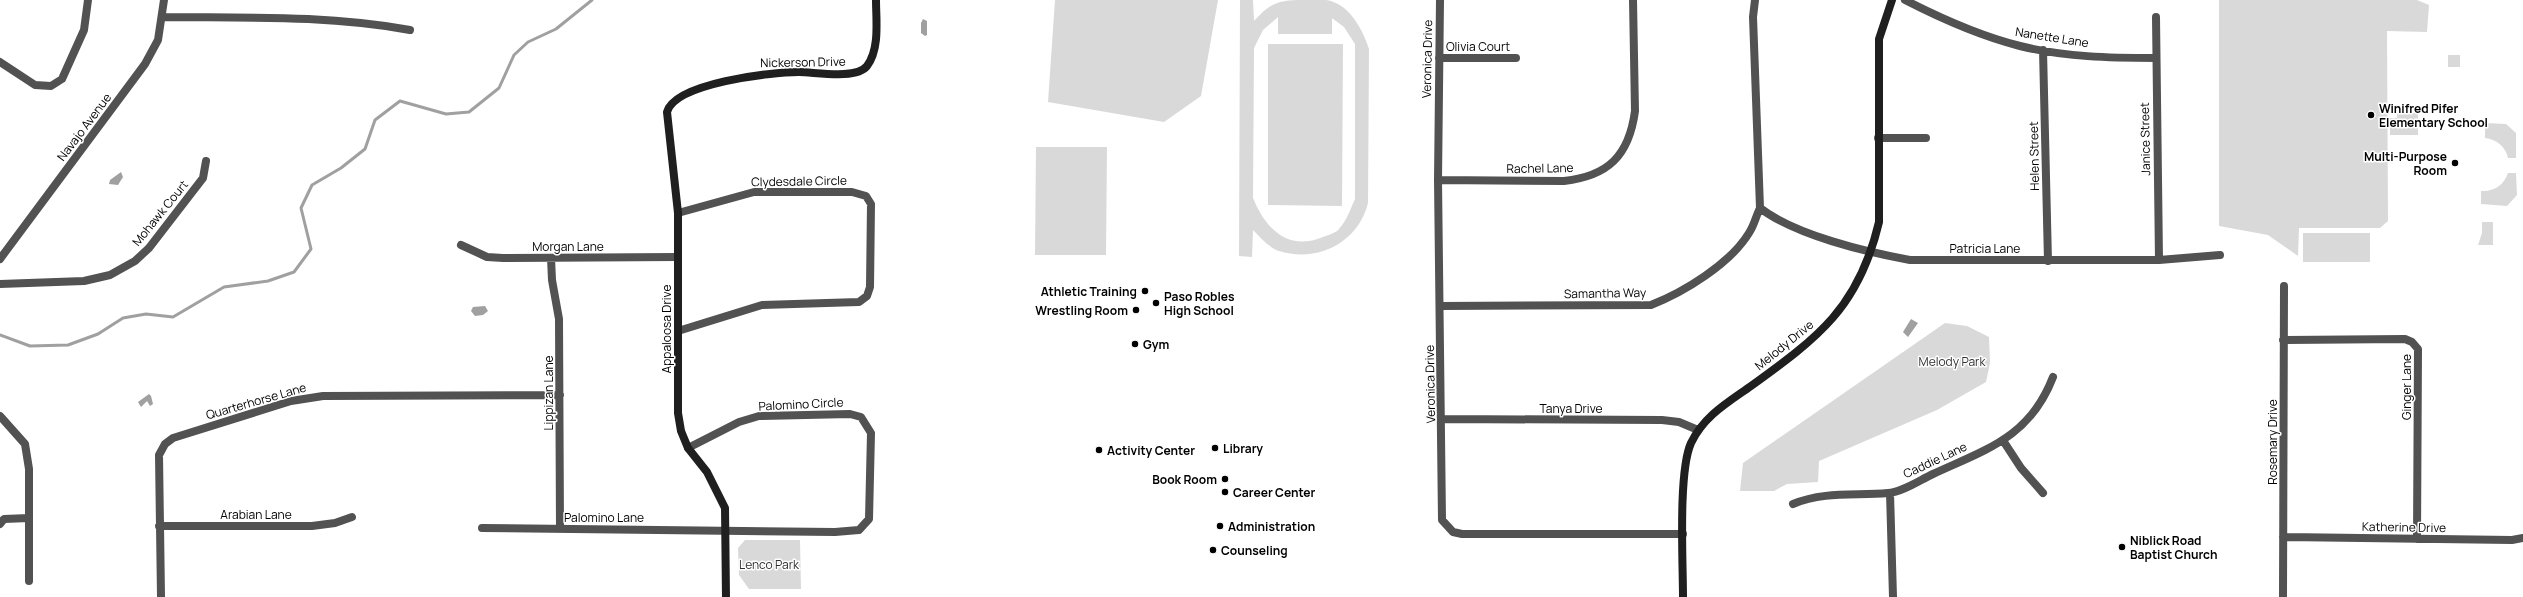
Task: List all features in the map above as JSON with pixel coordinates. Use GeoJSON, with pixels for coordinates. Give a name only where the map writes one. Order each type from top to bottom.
{"type":"FeatureCollection","features":[{"type":"Feature","properties":{"kind":"street"},"geometry":{"type":"LineString","coordinates":[[0,62],[34,85],[51,86],[62,79],[84,30],[88,0]]}},
{"type":"Feature","properties":{"kind":"street","name":"Navajo Avenue"},"geometry":{"type":"LineString","coordinates":[[0,258],[145,64],[158,40],[164,0]]}},
{"type":"Feature","properties":{"kind":"street","name":"Nickerson Drive"},"geometry":{"type":"LineString","coordinates":[[720,84],[764,74],[799,72],[848,74],[859,71],[866,67],[875,42],[876,0]]}},
{"type":"Feature","properties":{"kind":"street","name":"Veronica Drive"},"geometry":{"type":"LineString","coordinates":[[1440,0],[1438,180],[1441,306],[1442,520],[1453,532],[1462,534],[1683,534]]}},
{"type":"Feature","properties":{"kind":"street","name":"Rachel Lane"},"geometry":{"type":"LineString","coordinates":[[1438,180],[1564,182],[1601,172],[1626,146],[1633,129],[1635,111],[1634,0]]}},
{"type":"Feature","properties":{"kind":"street","name":"Samantha Way"},"geometry":{"type":"LineString","coordinates":[[1441,306],[1650,305],[1670,297],[1723,262],[1750,233],[1760,208],[1753,17],[1755,0]]}},
{"type":"Feature","properties":{"kind":"street","name":"Melody Drive"},"geometry":{"type":"LineString","coordinates":[[1683,597],[1684,478],[1690,445],[1698,430],[1712,413],[1796,353],[1820,333],[1844,306],[1859,280],[1872,251],[1879,222],[1879,39],[1892,0]]}},
{"type":"Feature","properties":{"kind":"street","name":"Nanette Lane"},"geometry":{"type":"LineString","coordinates":[[1904,0],[1971,31],[2021,46],[2079,55],[2156,58]]}},
{"type":"Feature","properties":{"kind":"street"},"geometry":{"type":"LineString","coordinates":[[162,17],[328,18],[362,21],[410,30]]}},
{"type":"Feature","properties":{"kind":"street","name":"Janice Street"},"geometry":{"type":"LineString","coordinates":[[2156,17],[2158,260]]}},
{"type":"Feature","properties":{"kind":"street","name":"Helen Street"},"geometry":{"type":"LineString","coordinates":[[2043,50],[2048,260]]}},
{"type":"Feature","properties":{"kind":"street","name":"Olivia Court"},"geometry":{"type":"LineString","coordinates":[[1439,58],[1516,58]]}},
{"type":"Feature","properties":{"kind":"street","name":"Appaloosa Drive"},"geometry":{"type":"LineString","coordinates":[[720,84],[689,91],[678,97],[669,105],[667,112],[678,213],[678,413],[681,432],[688,448],[717,489],[725,508],[726,597]]}},
{"type":"Feature","properties":{"kind":"street"},"geometry":{"type":"LineString","coordinates":[[1878,138],[1926,138]]}},
{"type":"Feature","properties":{"kind":"street","name":"Mohawk Court"},"geometry":{"type":"LineString","coordinates":[[0,284],[84,281],[110,275],[135,261],[149,248],[203,178],[206,161]]}},
{"type":"Feature","properties":{"kind":"street","name":"Clydesdale Circle"},"geometry":{"type":"LineString","coordinates":[[678,213],[754,192],[852,192],[866,196],[871,204],[870,287],[867,296],[859,302],[762,305],[678,331]]}},
{"type":"Feature","properties":{"kind":"street","name":"Patricia Lane"},"geometry":{"type":"LineString","coordinates":[[1760,208],[1784,222],[1824,238],[1910,260],[2158,260],[2220,255]]}},
{"type":"Feature","properties":{"kind":"street","name":"Morgan Lane"},"geometry":{"type":"LineString","coordinates":[[461,245],[472,252],[487,257],[678,258]]}},
{"type":"Feature","properties":{"kind":"street","name":"Lippizan Lane"},"geometry":{"type":"LineString","coordinates":[[551,258],[552,280],[559,319],[560,529]]}},
{"type":"Feature","properties":{"kind":"street","name":"Rosemary Drive"},"geometry":{"type":"LineString","coordinates":[[2283,597],[2284,286]]}},
{"type":"Feature","properties":{"kind":"street","name":"Ginger Lane"},"geometry":{"type":"LineString","coordinates":[[2284,340],[2405,339],[2412,342],[2418,349],[2417,540]]}},
{"type":"Feature","properties":{"kind":"street","name":"Caddie Lane"},"geometry":{"type":"LineString","coordinates":[[1793,504],[1811,497],[1826,495],[1890,493],[2004,442],[2039,406],[2053,376]]}},
{"type":"Feature","properties":{"kind":"street","name":"Quarterhorse Lane"},"geometry":{"type":"LineString","coordinates":[[161,597],[159,455],[164,444],[184,434],[291,401],[323,396],[560,395]]}},
{"type":"Feature","properties":{"kind":"street","name":"Palomino Circle"},"geometry":{"type":"LineString","coordinates":[[688,448],[740,422],[759,416],[850,414],[861,417],[871,433],[869,519],[859,530],[835,532],[726,530]]}},
{"type":"Feature","properties":{"kind":"street"},"geometry":{"type":"LineString","coordinates":[[0,416],[25,444],[29,469],[29,581]]}},
{"type":"Feature","properties":{"kind":"street","name":"Tanya Drive"},"geometry":{"type":"LineString","coordinates":[[1442,419],[1662,420],[1680,422],[1698,430]]}},
{"type":"Feature","properties":{"kind":"street"},"geometry":{"type":"LineString","coordinates":[[2004,442],[2021,468],[2043,493]]}},
{"type":"Feature","properties":{"kind":"street"},"geometry":{"type":"LineString","coordinates":[[1890,493],[1893,597]]}},
{"type":"Feature","properties":{"kind":"street","name":"Arabian Lane"},"geometry":{"type":"LineString","coordinates":[[159,526],[312,526],[335,523],[352,517]]}},
{"type":"Feature","properties":{"kind":"street"},"geometry":{"type":"LineString","coordinates":[[0,524],[4,520],[29,518]]}},
{"type":"Feature","properties":{"kind":"street","name":"Palomino Lane"},"geometry":{"type":"LineString","coordinates":[[482,528],[726,530]]}},
{"type":"Feature","properties":{"kind":"street","name":"Katherine Drive"},"geometry":{"type":"LineString","coordinates":[[2284,537],[2417,540],[2512,540],[2523,538]]}},
{"type":"Feature","properties":{"kind":"green space"},"geometry":{"type":"Polygon","coordinates":[[[1055,0],[1218,0],[1201,96],[1164,122],[1048,102],[1055,0]]]}},
{"type":"Feature","properties":{"kind":"green space"},"geometry":{"type":"Polygon","coordinates":[[[1240,0],[1253,0],[1254,21],[1276,3],[1296,0],[1326,0],[1334,2],[1342,6],[1354,18],[1369,49],[1368,203],[1363,217],[1355,229],[1345,239],[1321,252],[1293,254],[1279,251],[1264,242],[1253,230],[1252,257],[1239,256],[1240,0]],[[1278,17],[1263,30],[1254,48],[1253,198],[1264,219],[1279,234],[1289,239],[1310,241],[1329,235],[1338,230],[1342,226],[1355,199],[1355,44],[1344,27],[1332,18],[1332,34],[1278,34],[1278,17]]]}},
{"type":"Feature","properties":{"kind":"green space"},"geometry":{"type":"Polygon","coordinates":[[[2219,0],[2417,0],[2429,5],[2427,32],[2387,31],[2388,221],[2380,228],[2299,228],[2298,256],[2268,235],[2219,226],[2219,0]]]}},
{"type":"Feature","properties":{"kind":"green space"},"geometry":{"type":"Polygon","coordinates":[[[1268,44],[1343,44],[1342,206],[1268,205],[1268,44]]]}},
{"type":"Feature","properties":{"kind":"green space"},"geometry":{"type":"Polygon","coordinates":[[[2448,55],[2460,55],[2460,67],[2448,67],[2448,55]]]}},
{"type":"Feature","properties":{"kind":"green space"},"geometry":{"type":"Polygon","coordinates":[[[2397,113],[2418,113],[2418,135],[2390,135],[2390,118],[2397,118],[2397,113]]]}},
{"type":"Feature","properties":{"kind":"green space"},"geometry":{"type":"Polygon","coordinates":[[[2485,123],[2506,124],[2516,133],[2516,158],[2508,158],[2505,150],[2500,144],[2485,138],[2485,123]]]}},
{"type":"Feature","properties":{"kind":"green space"},"geometry":{"type":"Polygon","coordinates":[[[1036,147],[1107,147],[1106,255],[1035,255],[1036,147]]]}},
{"type":"Feature","properties":{"kind":"green space"},"geometry":{"type":"Polygon","coordinates":[[[2508,173],[2516,173],[2517,195],[2507,206],[2481,204],[2481,191],[2498,187],[2504,181],[2508,173]]]}},
{"type":"Feature","properties":{"kind":"green space"},"geometry":{"type":"Polygon","coordinates":[[[2482,222],[2493,222],[2493,245],[2478,245],[2482,233],[2482,222]]]}},
{"type":"Feature","properties":{"kind":"green space"},"geometry":{"type":"Polygon","coordinates":[[[2303,233],[2370,233],[2370,262],[2303,262],[2303,233]]]}},
{"type":"Feature","properties":{"kind":"green space","name":"Melody Park"},"geometry":{"type":"Polygon","coordinates":[[[1945,323],[1967,326],[1989,337],[1990,363],[1986,382],[1937,410],[1819,461],[1818,482],[1787,484],[1774,491],[1740,491],[1743,463],[1945,323]]]}},
{"type":"Feature","properties":{"kind":"green space","name":"Lenco Park"},"geometry":{"type":"Polygon","coordinates":[[[745,540],[800,540],[801,589],[749,589],[739,575],[738,548],[745,540]]]}},
{"type":"Feature","properties":{"kind":"shaded area"},"geometry":{"type":"Polygon","coordinates":[[[923,19],[927,21],[927,35],[925,36],[921,33],[921,23],[923,19]]]}},
{"type":"Feature","properties":{"kind":"shaded area"},"geometry":{"type":"Polygon","coordinates":[[[121,172],[123,177],[118,185],[109,184],[110,180],[121,172]]]}},
{"type":"Feature","properties":{"kind":"shaded area"},"geometry":{"type":"Polygon","coordinates":[[[485,306],[488,311],[483,315],[475,316],[471,311],[473,307],[485,306]]]}},
{"type":"Feature","properties":{"kind":"shaded area"},"geometry":{"type":"Polygon","coordinates":[[[1911,319],[1918,323],[1908,337],[1903,332],[1911,319]]]}},
{"type":"Feature","properties":{"kind":"shaded area"},"geometry":{"type":"Polygon","coordinates":[[[149,394],[153,404],[150,406],[147,401],[141,407],[138,402],[149,394]]]}},
{"type":"Feature","properties":{"kind":"waterway"},"geometry":{"type":"LineString","coordinates":[[0,335],[30,346],[68,345],[98,334],[123,318],[146,314],[173,317],[224,287],[268,281],[294,272],[311,249],[301,208],[312,185],[341,168],[365,149],[375,120],[400,101],[446,114],[469,112],[499,88],[514,55],[528,42],[556,29],[592,0]]}},
{"type":"Feature","properties":{"kind":"place","name":"Winifred Pifer Elementary School"},"geometry":{"type":"Point","coordinates":[2371,115]}},
{"type":"Feature","properties":{"kind":"place","name":"Multi-Purpose Room"},"geometry":{"type":"Point","coordinates":[2455,163]}},
{"type":"Feature","properties":{"kind":"place","name":"Athletic Training"},"geometry":{"type":"Point","coordinates":[1145,291]}},
{"type":"Feature","properties":{"kind":"place","name":"Paso Robles High School"},"geometry":{"type":"Point","coordinates":[1156,303]}},
{"type":"Feature","properties":{"kind":"place","name":"Wrestling Room"},"geometry":{"type":"Point","coordinates":[1136,310]}},
{"type":"Feature","properties":{"kind":"place","name":"Gym"},"geometry":{"type":"Point","coordinates":[1135,344]}},
{"type":"Feature","properties":{"kind":"place","name":"Library"},"geometry":{"type":"Point","coordinates":[1215,448]}},
{"type":"Feature","properties":{"kind":"place","name":"Activity Center"},"geometry":{"type":"Point","coordinates":[1099,450]}},
{"type":"Feature","properties":{"kind":"place","name":"Book Room"},"geometry":{"type":"Point","coordinates":[1225,479]}},
{"type":"Feature","properties":{"kind":"place","name":"Career Center"},"geometry":{"type":"Point","coordinates":[1225,492]}},
{"type":"Feature","properties":{"kind":"place","name":"Administration"},"geometry":{"type":"Point","coordinates":[1220,526]}},
{"type":"Feature","properties":{"kind":"place","name":"Niblick Road Baptist Church"},"geometry":{"type":"Point","coordinates":[2122,547]}},
{"type":"Feature","properties":{"kind":"place","name":"Counseling"},"geometry":{"type":"Point","coordinates":[1213,550]}}]}
